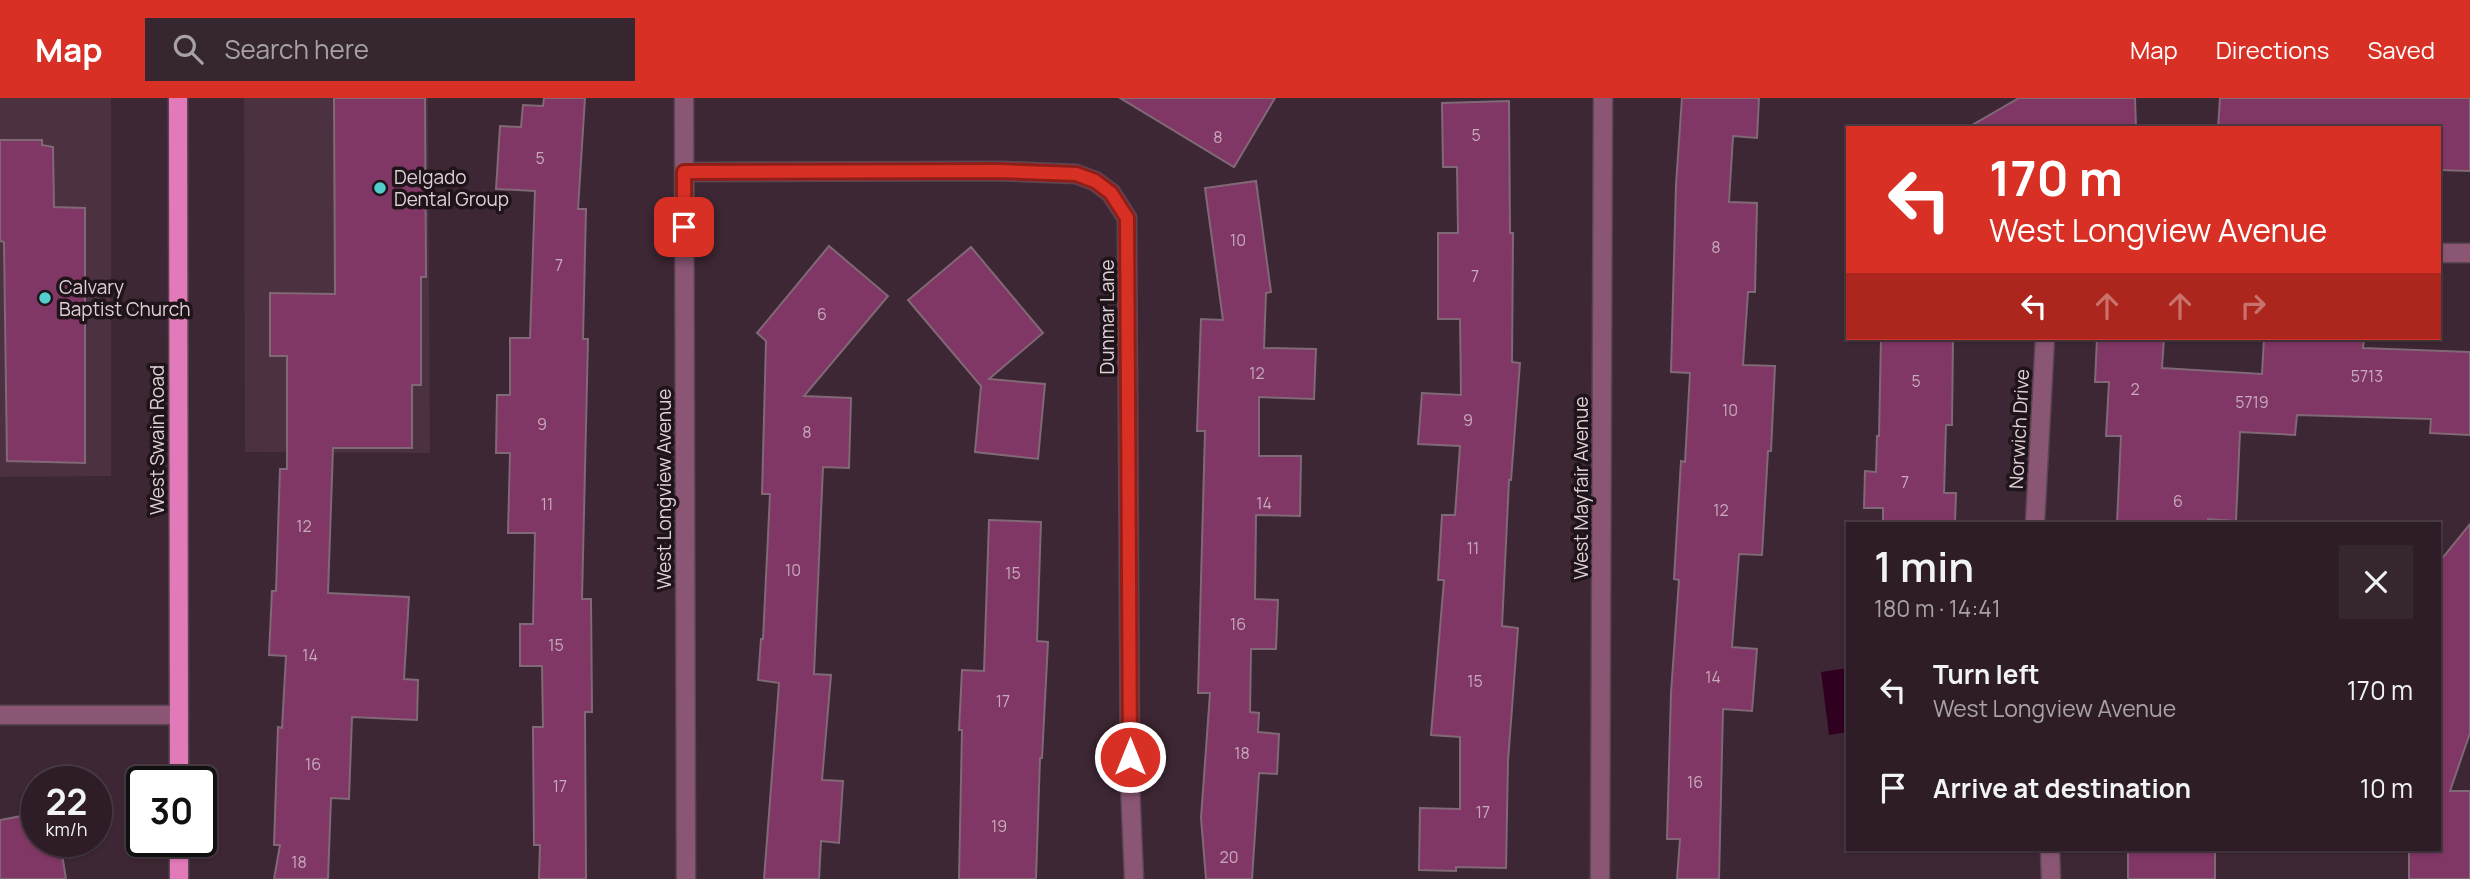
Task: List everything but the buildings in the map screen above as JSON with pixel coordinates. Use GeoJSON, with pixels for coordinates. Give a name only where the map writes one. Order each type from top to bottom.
{"type":"FeatureCollection","features":[{"type":"Feature","properties":{"kind":"main road","name":"West Swain Road"},"geometry":{"type":"LineString","coordinates":[[177,98],[179,766]]}},
{"type":"Feature","properties":{"kind":"main road"},"geometry":{"type":"LineString","coordinates":[[179,857],[179,879]]}},
{"type":"Feature","properties":{"kind":"street","name":"West Longview Avenue"},"geometry":{"type":"LineString","coordinates":[[684,98],[686,879]]}},
{"type":"Feature","properties":{"kind":"street","name":"West Mayfair Avenue"},"geometry":{"type":"LineString","coordinates":[[1600,879],[1603,98]]}},
{"type":"Feature","properties":{"kind":"street","name":"Dunmar Lane"},"geometry":{"type":"LineString","coordinates":[[684,172],[1000,171],[1076,174],[1095,181],[1111,193],[1127,218],[1130,770],[1134,879]]}},
{"type":"Feature","properties":{"kind":"street"},"geometry":{"type":"LineString","coordinates":[[2441,253],[2470,253]]}},
{"type":"Feature","properties":{"kind":"street","name":"Norwich Drive"},"geometry":{"type":"LineString","coordinates":[[2035,522],[2045,340]]}},
{"type":"Feature","properties":{"kind":"street"},"geometry":{"type":"LineString","coordinates":[[0,715],[179,715]]}},
{"type":"Feature","properties":{"kind":"street"},"geometry":{"type":"LineString","coordinates":[[2050,851],[2051,879]]}},
{"type":"Feature","properties":{"kind":"shaded area"},"geometry":{"type":"Polygon","coordinates":[[[0,98],[111,98],[111,476],[0,477],[0,98]]]}},
{"type":"Feature","properties":{"kind":"shaded area"},"geometry":{"type":"Polygon","coordinates":[[[244,98],[428,98],[430,453],[245,452],[244,98]]]}},
{"type":"Feature","properties":{"kind":"shaded area"},"geometry":{"type":"Polygon","coordinates":[[[1846,668],[1846,732],[1829,735],[1821,672],[1846,668]]]}},
{"type":"Feature","properties":{"kind":"place","name":"Delgado Dental Group"},"geometry":{"type":"Point","coordinates":[380,188]}},
{"type":"Feature","properties":{"kind":"place","name":"Calvary Baptist Church"},"geometry":{"type":"Point","coordinates":[45,298]}},
{"type":"Feature","properties":{"kind":"route"},"geometry":{"type":"LineString","coordinates":[[684,227],[684,172],[1000,171],[1076,174],[1095,181],[1111,193],[1127,218],[1130,757]]}}]}
